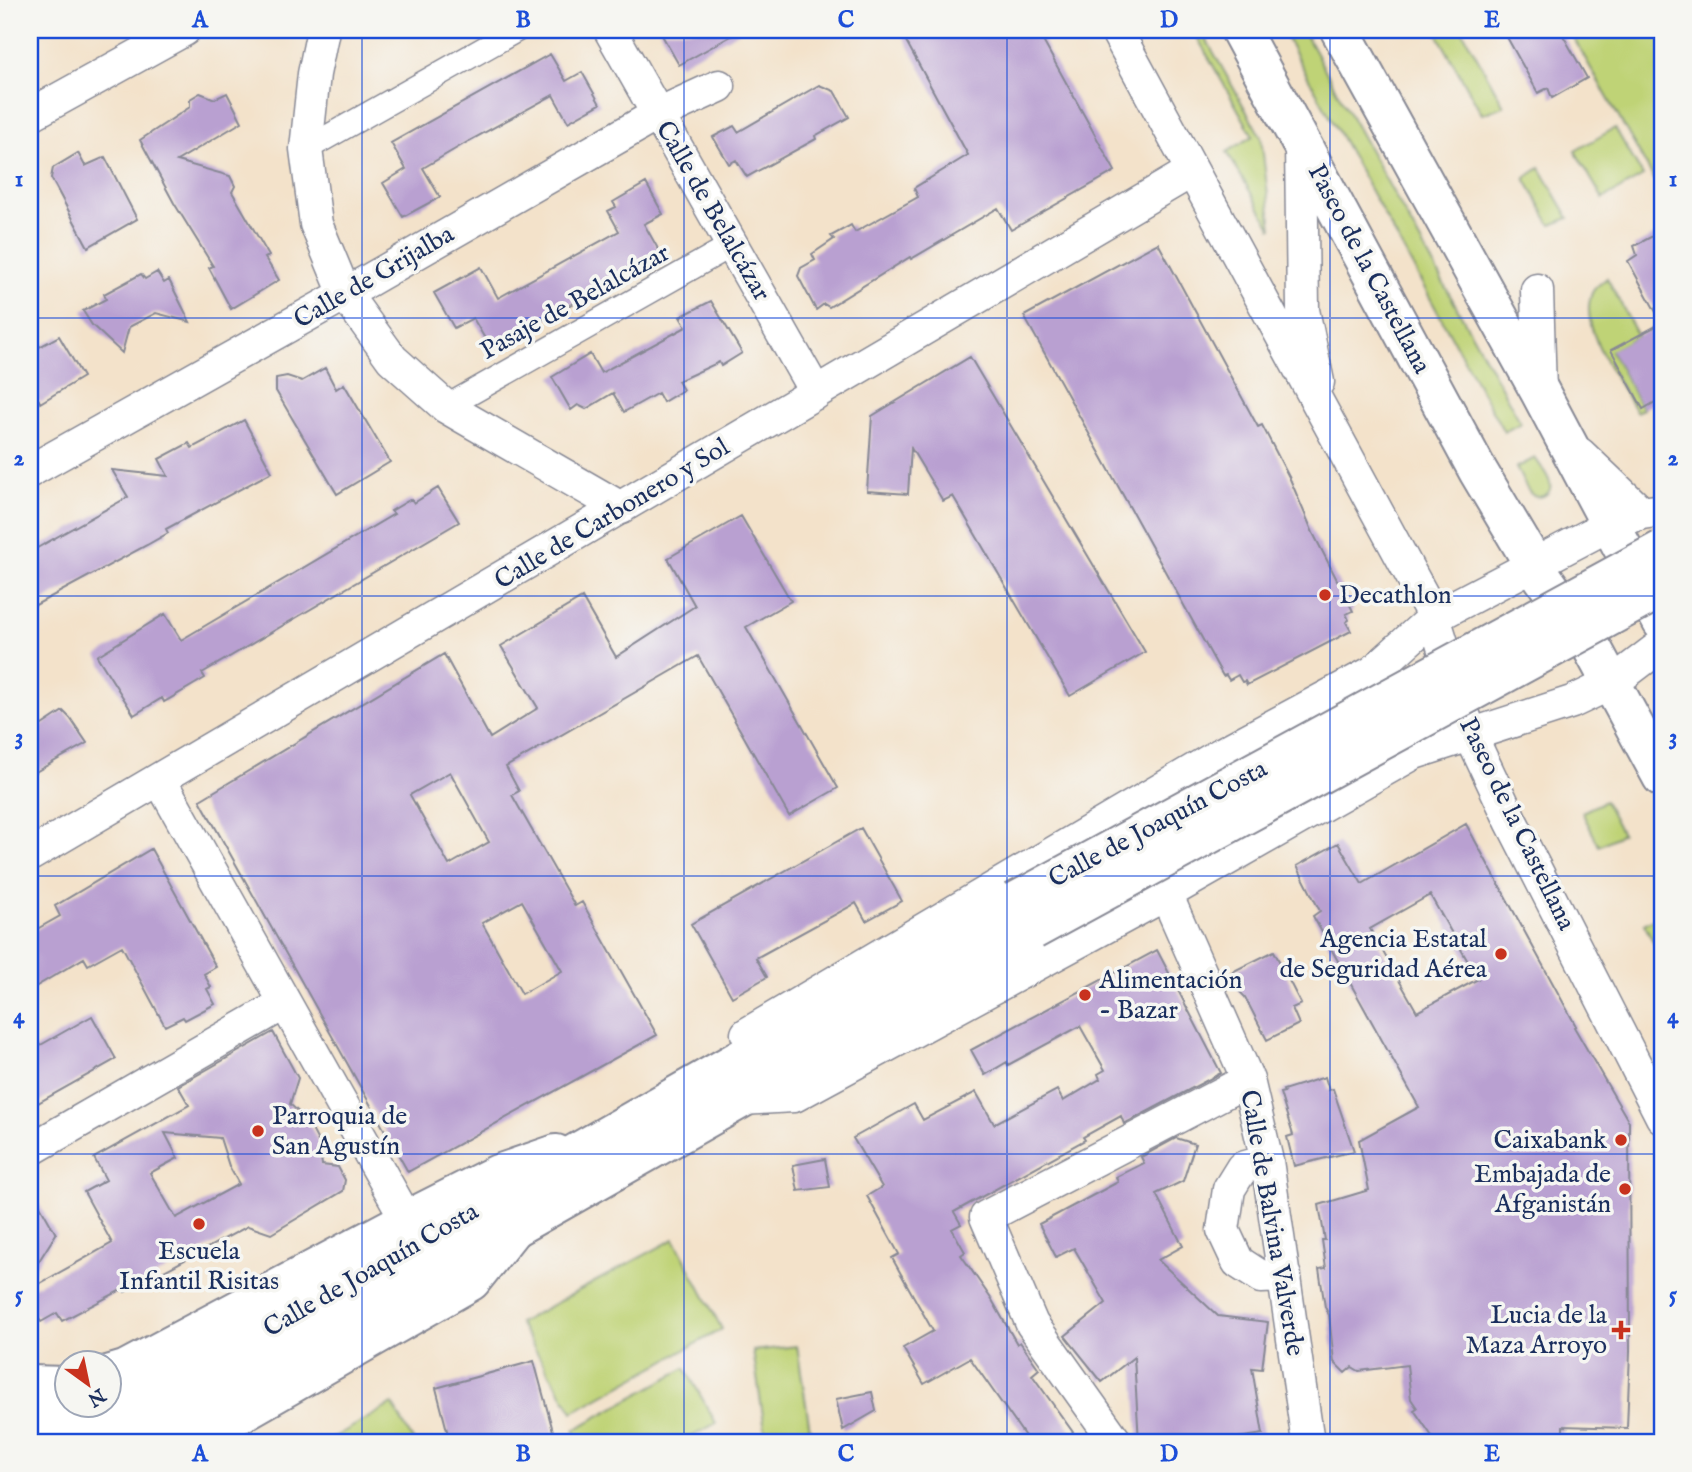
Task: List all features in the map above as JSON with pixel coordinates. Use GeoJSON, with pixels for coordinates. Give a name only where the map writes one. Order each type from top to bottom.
{"type":"FeatureCollection","features":[{"type":"Feature","properties":{"kind":"main road","name":"Paseo de la Castellana"},"geometry":{"type":"LineString","coordinates":[[1240,30],[1478,471],[1534,565],[1590,644],[1662,777]]}},
{"type":"Feature","properties":{"kind":"main road"},"geometry":{"type":"LineString","coordinates":[[1340,30],[1565,441],[1638,516],[1646,596]]}},
{"type":"Feature","properties":{"kind":"main road","name":"Calle de Joaquín Costa"},"geometry":{"type":"LineString","coordinates":[[30,1418],[81,1417],[148,1398],[700,1083],[1646,596],[1662,550]]}},
{"type":"Feature","properties":{"kind":"main road","name":"Calle de Joaquín Costa"},"geometry":{"type":"LineString","coordinates":[[106,1442],[131,1437],[189,1411],[739,1100],[1024,916]]}},
{"type":"Feature","properties":{"kind":"main road"},"geometry":{"type":"LineString","coordinates":[[122,1371],[498,1174],[591,1143]]}},
{"type":"Feature","properties":{"kind":"main road"},"geometry":{"type":"LineString","coordinates":[[190,1442],[471,1281],[514,1227]]}},
{"type":"Feature","properties":{"kind":"main road"},"geometry":{"type":"LineString","coordinates":[[30,1385],[52,1386]]}},
{"type":"Feature","properties":{"kind":"street"},"geometry":{"type":"LineString","coordinates":[[30,115],[184,30]]}},
{"type":"Feature","properties":{"kind":"street"},"geometry":{"type":"LineString","coordinates":[[323,30],[314,74],[306,149],[316,224],[345,294],[392,359],[446,407],[621,508]]}},
{"type":"Feature","properties":{"kind":"street"},"geometry":{"type":"LineString","coordinates":[[306,149],[517,30]]}},
{"type":"Feature","properties":{"kind":"street","name":"Calle de Belalcázar"},"geometry":{"type":"LineString","coordinates":[[610,30],[816,393]]}},
{"type":"Feature","properties":{"kind":"street","name":"Paseo de la Castellana"},"geometry":{"type":"LineString","coordinates":[[1116,30],[1434,617],[1470,734],[1511,821],[1662,1117]]}},
{"type":"Feature","properties":{"kind":"street","name":"Calle de Grijalba"},"geometry":{"type":"LineString","coordinates":[[30,471],[658,114],[719,86]]}},
{"type":"Feature","properties":{"kind":"street","name":"Paseo de la Castellana"},"geometry":{"type":"LineString","coordinates":[[1301,143],[1303,310],[1325,415]]}},
{"type":"Feature","properties":{"kind":"street","name":"Calle de Carbonero y Sol"},"geometry":{"type":"LineString","coordinates":[[30,855],[1192,171]]}},
{"type":"Feature","properties":{"kind":"street","name":"Pasaje de Belalcázar"},"geometry":{"type":"LineString","coordinates":[[446,407],[732,245]]}},
{"type":"Feature","properties":{"kind":"street"},"geometry":{"type":"LineString","coordinates":[[1537,290],[1540,392]]}},
{"type":"Feature","properties":{"kind":"street","name":"Calle de Joaquín Costa"},"geometry":{"type":"LineString","coordinates":[[700,1083],[725,1049],[749,1032],[1221,754],[1373,672],[1434,617],[1534,565],[1638,516]]}},
{"type":"Feature","properties":{"kind":"street"},"geometry":{"type":"LineString","coordinates":[[1572,702],[1590,644]]}},
{"type":"Feature","properties":{"kind":"street","name":"Calle de Joaquín Costa"},"geometry":{"type":"LineString","coordinates":[[739,1100],[794,1096],[1166,894],[1414,753],[1572,702],[1612,683],[1662,645]]}},
{"type":"Feature","properties":{"kind":"street"},"geometry":{"type":"LineString","coordinates":[[1336,692],[1380,773]]}},
{"type":"Feature","properties":{"kind":"street"},"geometry":{"type":"LineString","coordinates":[[160,780],[407,1220]]}},
{"type":"Feature","properties":{"kind":"street","name":"Calle de Balvina Valverde"},"geometry":{"type":"LineString","coordinates":[[1166,894],[1248,1080],[1267,1160],[1308,1442]]}},
{"type":"Feature","properties":{"kind":"street"},"geometry":{"type":"LineString","coordinates":[[30,1150],[285,1003]]}},
{"type":"Feature","properties":{"kind":"street"},"geometry":{"type":"LineString","coordinates":[[1116,1442],[1032,1324],[986,1217],[1248,1080]]}},
{"type":"Feature","properties":{"kind":"street"},"geometry":{"type":"LineString","coordinates":[[1267,1160],[1242,1168],[1228,1189],[1223,1230],[1238,1262],[1261,1277],[1285,1276]]}},
{"type":"Feature","properties":{"kind":"green space"},"geometry":{"type":"Polygon","coordinates":[[[1193,30],[1201,30],[1261,137],[1272,229],[1227,152],[1253,136],[1193,30]]]}},
{"type":"Feature","properties":{"kind":"green space"},"geometry":{"type":"Polygon","coordinates":[[[1282,30],[1303,30],[1521,423],[1504,432],[1282,30]]]}},
{"type":"Feature","properties":{"kind":"green space"},"geometry":{"type":"Polygon","coordinates":[[[1435,30],[1462,30],[1504,106],[1482,114],[1435,30]]]}},
{"type":"Feature","properties":{"kind":"green space"},"geometry":{"type":"Polygon","coordinates":[[[1569,30],[1662,30],[1662,193],[1569,30]]]}},
{"type":"Feature","properties":{"kind":"green space"},"geometry":{"type":"Polygon","coordinates":[[[1615,128],[1643,176],[1603,199],[1575,151],[1615,128]]]}},
{"type":"Feature","properties":{"kind":"green space"},"geometry":{"type":"Polygon","coordinates":[[[1540,168],[1569,218],[1551,225],[1525,178],[1540,168]]]}},
{"type":"Feature","properties":{"kind":"green space"},"geometry":{"type":"Polygon","coordinates":[[[1607,278],[1638,336],[1611,351],[1643,409],[1636,412],[1602,354],[1590,322],[1592,293],[1607,278]]]}},
{"type":"Feature","properties":{"kind":"green space"},"geometry":{"type":"Polygon","coordinates":[[[1535,458],[1550,483],[1547,493],[1538,497],[1527,489],[1516,468],[1535,458]]]}},
{"type":"Feature","properties":{"kind":"green space"},"geometry":{"type":"Polygon","coordinates":[[[1605,801],[1622,834],[1599,846],[1582,812],[1605,801]]]}},
{"type":"Feature","properties":{"kind":"green space"},"geometry":{"type":"Polygon","coordinates":[[[1662,914],[1662,958],[1644,924],[1662,914]]]}},
{"type":"Feature","properties":{"kind":"green space"},"geometry":{"type":"Polygon","coordinates":[[[674,1239],[722,1329],[573,1412],[519,1323],[674,1239]]]}},
{"type":"Feature","properties":{"kind":"green space"},"geometry":{"type":"Polygon","coordinates":[[[797,1346],[810,1430],[766,1436],[753,1351],[797,1346]]]}},
{"type":"Feature","properties":{"kind":"green space"},"geometry":{"type":"Polygon","coordinates":[[[685,1368],[716,1423],[682,1442],[581,1442],[574,1430],[685,1368]]]}},
{"type":"Feature","properties":{"kind":"green space"},"geometry":{"type":"Polygon","coordinates":[[[392,1404],[414,1442],[326,1442],[392,1404]]]}},
{"type":"Feature","properties":{"kind":"building"},"geometry":{"type":"Polygon","coordinates":[[[659,30],[742,30],[679,65],[659,30]]]}},
{"type":"Feature","properties":{"kind":"building"},"geometry":{"type":"Polygon","coordinates":[[[900,30],[1037,30],[1115,171],[1011,230],[998,208],[911,259],[910,257],[829,307],[824,304],[816,310],[798,276],[801,268],[815,260],[812,254],[834,239],[831,236],[851,225],[855,232],[918,197],[914,188],[968,155],[900,30]]]}},
{"type":"Feature","properties":{"kind":"building"},"geometry":{"type":"Polygon","coordinates":[[[1503,30],[1560,30],[1587,78],[1552,98],[1548,88],[1538,93],[1503,30]]]}},
{"type":"Feature","properties":{"kind":"building"},"geometry":{"type":"Polygon","coordinates":[[[550,54],[566,81],[582,72],[600,104],[568,122],[553,95],[469,141],[423,168],[440,197],[403,217],[383,183],[406,169],[391,143],[550,54]]]}},
{"type":"Feature","properties":{"kind":"building"},"geometry":{"type":"Polygon","coordinates":[[[819,85],[834,91],[849,117],[815,136],[816,139],[747,177],[736,160],[729,164],[713,137],[734,126],[738,132],[819,85]]]}},
{"type":"Feature","properties":{"kind":"building"},"geometry":{"type":"Polygon","coordinates":[[[200,93],[215,99],[227,93],[242,122],[177,161],[230,176],[235,186],[232,192],[269,256],[265,258],[279,280],[231,309],[209,268],[213,266],[174,203],[140,140],[190,107],[190,99],[200,93]]]}},
{"type":"Feature","properties":{"kind":"building"},"geometry":{"type":"Polygon","coordinates":[[[78,153],[85,166],[105,157],[137,219],[88,247],[51,178],[53,168],[78,153]]]}},
{"type":"Feature","properties":{"kind":"building"},"geometry":{"type":"Polygon","coordinates":[[[646,183],[663,214],[644,224],[661,254],[491,349],[473,318],[454,328],[434,293],[481,267],[498,298],[619,231],[608,211],[616,207],[613,202],[646,183]]]}},
{"type":"Feature","properties":{"kind":"building"},"geometry":{"type":"Polygon","coordinates":[[[1662,231],[1662,323],[1628,261],[1637,255],[1634,246],[1662,231]]]}},
{"type":"Feature","properties":{"kind":"building"},"geometry":{"type":"Polygon","coordinates":[[[1158,243],[1258,427],[1262,425],[1353,611],[1346,614],[1349,620],[1346,622],[1351,631],[1247,685],[1238,675],[1229,680],[1226,675],[1223,676],[1024,316],[1158,243]]]}},
{"type":"Feature","properties":{"kind":"building"},"geometry":{"type":"Polygon","coordinates":[[[157,272],[164,283],[169,280],[190,322],[156,313],[129,327],[122,353],[92,325],[83,311],[106,299],[104,294],[141,274],[145,279],[157,272]]]}},
{"type":"Feature","properties":{"kind":"building"},"geometry":{"type":"Polygon","coordinates":[[[711,301],[742,353],[721,366],[719,362],[678,381],[683,390],[663,402],[658,393],[624,412],[613,393],[586,409],[578,405],[571,410],[552,377],[590,354],[601,373],[686,327],[680,317],[711,301]]]}},
{"type":"Feature","properties":{"kind":"building"},"geometry":{"type":"Polygon","coordinates":[[[1662,323],[1662,398],[1643,409],[1611,350],[1662,323]]]}},
{"type":"Feature","properties":{"kind":"building"},"geometry":{"type":"Polygon","coordinates":[[[59,336],[83,377],[40,403],[39,400],[30,405],[30,352],[59,336]]]}},
{"type":"Feature","properties":{"kind":"building"},"geometry":{"type":"Polygon","coordinates":[[[970,357],[1145,652],[1070,696],[953,496],[943,501],[911,448],[908,494],[867,491],[872,416],[970,357]]]}},
{"type":"Feature","properties":{"kind":"building"},"geometry":{"type":"Polygon","coordinates":[[[325,368],[336,389],[344,384],[390,462],[337,494],[276,391],[276,378],[287,376],[302,381],[325,368]]]}},
{"type":"Feature","properties":{"kind":"building"},"geometry":{"type":"Polygon","coordinates":[[[244,420],[272,472],[166,529],[168,533],[147,545],[30,608],[30,552],[128,497],[112,470],[168,476],[159,459],[189,443],[192,448],[244,420]]]}},
{"type":"Feature","properties":{"kind":"building"},"geometry":{"type":"Polygon","coordinates":[[[438,488],[459,522],[202,673],[205,678],[164,702],[162,698],[134,715],[97,656],[165,614],[181,640],[394,514],[391,511],[411,499],[414,503],[438,488]]]}},
{"type":"Feature","properties":{"kind":"building"},"geometry":{"type":"Polygon","coordinates":[[[741,516],[791,601],[746,627],[838,788],[789,816],[698,656],[506,767],[519,791],[512,795],[575,906],[582,902],[657,1035],[408,1172],[200,800],[444,654],[490,738],[538,708],[501,646],[582,598],[616,657],[695,606],[668,558],[741,516]],[[450,772],[410,795],[449,865],[489,842],[450,772]],[[522,901],[482,923],[522,994],[562,971],[522,901]]]}},
{"type":"Feature","properties":{"kind":"building"},"geometry":{"type":"Polygon","coordinates":[[[63,711],[87,743],[30,775],[30,733],[63,711]]]}},
{"type":"Feature","properties":{"kind":"building"},"geometry":{"type":"Polygon","coordinates":[[[1466,824],[1576,1026],[1574,1027],[1629,1122],[1630,1351],[1627,1428],[1563,1426],[1563,1442],[1436,1442],[1414,1410],[1417,1408],[1411,1399],[1407,1365],[1359,1371],[1352,1367],[1345,1373],[1334,1362],[1329,1315],[1325,1307],[1319,1269],[1326,1268],[1319,1205],[1369,1190],[1359,1140],[1419,1107],[1313,916],[1320,911],[1297,866],[1338,843],[1362,884],[1466,824]],[[1430,895],[1370,929],[1417,1012],[1478,979],[1430,895]]]}},
{"type":"Feature","properties":{"kind":"building"},"geometry":{"type":"Polygon","coordinates":[[[861,828],[902,901],[866,921],[856,903],[756,958],[767,977],[732,997],[691,924],[861,828]]]}},
{"type":"Feature","properties":{"kind":"building"},"geometry":{"type":"Polygon","coordinates":[[[151,849],[216,967],[204,974],[211,987],[207,989],[215,1004],[185,1020],[183,1017],[165,1026],[122,946],[88,965],[84,958],[30,990],[30,933],[60,916],[55,906],[151,849]]]}},
{"type":"Feature","properties":{"kind":"building"},"geometry":{"type":"Polygon","coordinates":[[[1157,950],[1221,1073],[1124,1124],[1121,1116],[1083,1137],[1085,1140],[954,1212],[961,1224],[952,1229],[965,1252],[961,1255],[992,1300],[1017,1344],[1020,1342],[1039,1369],[1032,1375],[1080,1442],[1029,1442],[970,1358],[924,1384],[903,1348],[933,1331],[892,1258],[899,1254],[867,1196],[882,1187],[853,1138],[914,1104],[923,1120],[976,1092],[994,1124],[1057,1090],[1063,1101],[1100,1079],[1098,1074],[1105,1070],[1080,1026],[985,1075],[971,1050],[1157,950]]]}},
{"type":"Feature","properties":{"kind":"building"},"geometry":{"type":"Polygon","coordinates":[[[1274,951],[1301,1004],[1292,1008],[1299,1024],[1267,1040],[1245,997],[1238,990],[1232,972],[1274,951]]]}},
{"type":"Feature","properties":{"kind":"building"},"geometry":{"type":"Polygon","coordinates":[[[92,1016],[116,1059],[36,1104],[30,1092],[30,1051],[92,1016]]]}},
{"type":"Feature","properties":{"kind":"building"},"geometry":{"type":"Polygon","coordinates":[[[273,1032],[298,1078],[290,1104],[307,1120],[319,1143],[322,1165],[338,1167],[345,1180],[343,1191],[271,1234],[248,1226],[125,1292],[123,1289],[62,1321],[57,1313],[41,1322],[36,1314],[30,1317],[30,1289],[112,1243],[84,1192],[106,1180],[94,1158],[189,1105],[178,1086],[273,1032]],[[165,1133],[178,1158],[150,1173],[176,1218],[239,1184],[229,1166],[220,1138],[165,1133]]]}},
{"type":"Feature","properties":{"kind":"building"},"geometry":{"type":"Polygon","coordinates":[[[1325,1077],[1329,1090],[1333,1089],[1354,1151],[1294,1166],[1287,1137],[1293,1135],[1280,1093],[1325,1077]]]}},
{"type":"Feature","properties":{"kind":"building"},"geometry":{"type":"Polygon","coordinates":[[[1176,1138],[1195,1144],[1183,1181],[1156,1194],[1183,1246],[1158,1260],[1218,1316],[1268,1322],[1262,1369],[1252,1368],[1263,1434],[1213,1442],[1139,1442],[1134,1357],[1102,1382],[1065,1336],[1106,1303],[1074,1248],[1056,1257],[1039,1224],[1118,1182],[1116,1177],[1144,1163],[1141,1157],[1176,1138]]]}},
{"type":"Feature","properties":{"kind":"building"},"geometry":{"type":"Polygon","coordinates":[[[825,1159],[830,1187],[798,1191],[793,1165],[825,1159]]]}},
{"type":"Feature","properties":{"kind":"building"},"geometry":{"type":"Polygon","coordinates":[[[30,1188],[56,1234],[30,1275],[30,1188]]]}},
{"type":"Feature","properties":{"kind":"building"},"geometry":{"type":"Polygon","coordinates":[[[534,1361],[556,1442],[450,1442],[436,1388],[534,1361]]]}},
{"type":"Feature","properties":{"kind":"building"},"geometry":{"type":"Polygon","coordinates":[[[872,1392],[876,1411],[843,1430],[836,1399],[872,1392]]]}},
{"type":"Feature","properties":{"kind":"place","name":"Decathlon"},"geometry":{"type":"Point","coordinates":[1325,595]}},
{"type":"Feature","properties":{"kind":"place","name":"Agencia Estatal de Seguridad Aérea"},"geometry":{"type":"Point","coordinates":[1501,954]}},
{"type":"Feature","properties":{"kind":"place","name":"Alimentación - Bazar"},"geometry":{"type":"Point","coordinates":[1085,995]}},
{"type":"Feature","properties":{"kind":"place","name":"Parroquia de San Agustín"},"geometry":{"type":"Point","coordinates":[258,1131]}},
{"type":"Feature","properties":{"kind":"place","name":"Caixabank"},"geometry":{"type":"Point","coordinates":[1621,1140]}},
{"type":"Feature","properties":{"kind":"place","name":"Embajada de Afganistán"},"geometry":{"type":"Point","coordinates":[1625,1189]}},
{"type":"Feature","properties":{"kind":"place","name":"Escuela Infantil Risitas"},"geometry":{"type":"Point","coordinates":[199,1224]}},
{"type":"Feature","properties":{"kind":"place","name":"Lucia de la Maza Arroyo"},"geometry":{"type":"Point","coordinates":[1621,1330]}}]}
